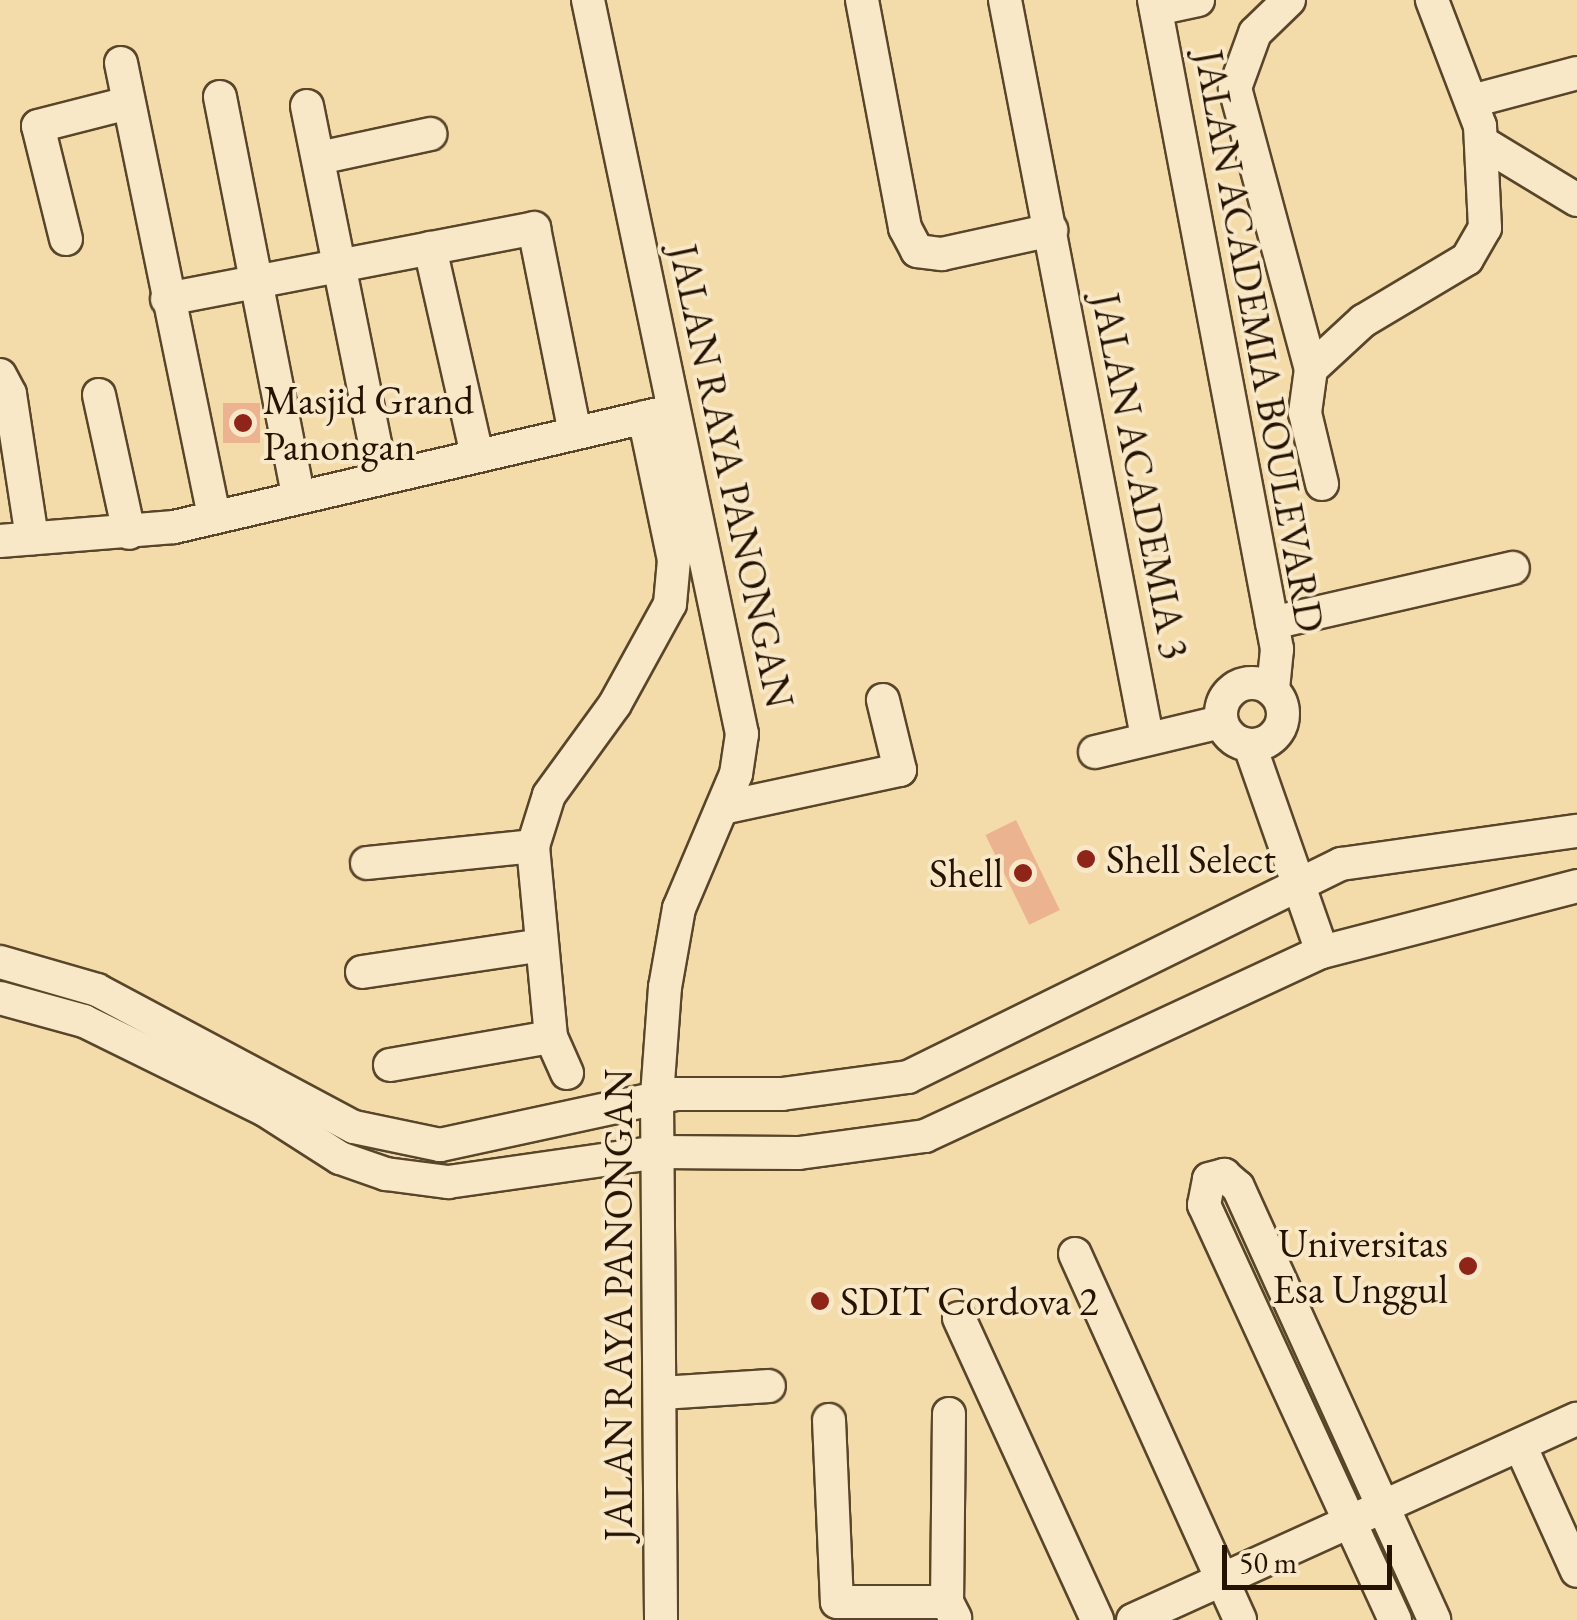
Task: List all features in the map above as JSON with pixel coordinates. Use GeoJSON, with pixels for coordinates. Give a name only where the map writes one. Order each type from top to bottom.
{"type":"FeatureCollection","features":[{"type":"Feature","properties":{"kind":"street","name":"JALAN RAYA PANONGAN"},"geometry":{"type":"LineString","coordinates":[[588,0],[678,410],[742,734],[722,808],[670,942],[657,1098],[662,1393],[660,1620]]}},
{"type":"Feature","properties":{"kind":"street"},"geometry":{"type":"LineString","coordinates":[[862,0],[906,228],[917,251],[942,254],[1051,230]]}},
{"type":"Feature","properties":{"kind":"street","name":"JALAN ACADEMIA 3"},"geometry":{"type":"LineString","coordinates":[[1005,0],[1148,737]]}},
{"type":"Feature","properties":{"kind":"street"},"geometry":{"type":"LineString","coordinates":[[1155,4],[1198,0]]}},
{"type":"Feature","properties":{"kind":"street"},"geometry":{"type":"LineString","coordinates":[[1289,0],[1254,33],[1236,88],[1240,129],[1311,369],[1305,413],[1322,484]]}},
{"type":"Feature","properties":{"kind":"street"},"geometry":{"type":"LineString","coordinates":[[1311,369],[1350,331],[1475,251],[1487,215],[1483,143],[1472,101],[1432,0]]}},
{"type":"Feature","properties":{"kind":"street","name":"JALAN ACADEMIA BOULEVARD"},"geometry":{"type":"LineString","coordinates":[[1155,4],[1272,623],[1273,689],[1284,706],[1282,726],[1270,741],[1250,746]]}},
{"type":"Feature","properties":{"kind":"street"},"geometry":{"type":"LineString","coordinates":[[121,63],[214,517]]}},
{"type":"Feature","properties":{"kind":"street"},"geometry":{"type":"LineString","coordinates":[[1472,101],[1577,73]]}},
{"type":"Feature","properties":{"kind":"street"},"geometry":{"type":"LineString","coordinates":[[220,97],[298,494]]}},
{"type":"Feature","properties":{"kind":"street"},"geometry":{"type":"LineString","coordinates":[[66,238],[38,126],[128,103]]}},
{"type":"Feature","properties":{"kind":"street"},"geometry":{"type":"LineString","coordinates":[[307,106],[382,478]]}},
{"type":"Feature","properties":{"kind":"street"},"geometry":{"type":"LineString","coordinates":[[319,158],[430,134]]}},
{"type":"Feature","properties":{"kind":"street"},"geometry":{"type":"LineString","coordinates":[[1483,143],[1577,200]]}},
{"type":"Feature","properties":{"kind":"street"},"geometry":{"type":"LineString","coordinates":[[168,299],[534,228],[575,433]]}},
{"type":"Feature","properties":{"kind":"street"},"geometry":{"type":"LineString","coordinates":[[430,248],[477,454]]}},
{"type":"Feature","properties":{"kind":"street"},"geometry":{"type":"LineString","coordinates":[[0,375],[10,394],[16,540],[129,533],[214,517],[298,494],[678,410]]}},
{"type":"Feature","properties":{"kind":"street"},"geometry":{"type":"LineString","coordinates":[[99,395],[129,533]]}},
{"type":"Feature","properties":{"kind":"street"},"geometry":{"type":"LineString","coordinates":[[567,1074],[551,1038],[533,846],[550,795],[615,704],[670,604],[674,560],[644,417]]}},
{"type":"Feature","properties":{"kind":"street"},"geometry":{"type":"LineString","coordinates":[[1272,623],[1513,568]]}},
{"type":"Feature","properties":{"kind":"street","name":"JALAN ACADEMIA BOULEVARD"},"geometry":{"type":"LineString","coordinates":[[1222,722],[1222,702],[1235,686],[1254,682],[1273,689]]}},
{"type":"Feature","properties":{"kind":"street"},"geometry":{"type":"LineString","coordinates":[[722,808],[900,770],[882,700]]}},
{"type":"Feature","properties":{"kind":"street"},"geometry":{"type":"LineString","coordinates":[[1095,752],[1222,722],[1232,738],[1250,746],[1322,952]]}},
{"type":"Feature","properties":{"kind":"street"},"geometry":{"type":"LineString","coordinates":[[0,962],[96,990],[393,1141],[440,1145],[657,1098],[782,1094],[908,1077],[1341,864],[1416,848],[1577,831]]}},
{"type":"Feature","properties":{"kind":"street"},"geometry":{"type":"LineString","coordinates":[[367,862],[533,846]]}},
{"type":"Feature","properties":{"kind":"street"},"geometry":{"type":"LineString","coordinates":[[0,998],[84,1021],[386,1174],[448,1182],[660,1152],[799,1153],[925,1136],[1322,952],[1577,886]]}},
{"type":"Feature","properties":{"kind":"street"},"geometry":{"type":"LineString","coordinates":[[362,972],[542,945]]}},
{"type":"Feature","properties":{"kind":"street"},"geometry":{"type":"LineString","coordinates":[[390,1065],[551,1038]]}},
{"type":"Feature","properties":{"kind":"street"},"geometry":{"type":"LineString","coordinates":[[1394,1620],[1204,1205],[1209,1180],[1224,1175],[1238,1187],[1434,1620]]}},
{"type":"Feature","properties":{"kind":"street"},"geometry":{"type":"LineString","coordinates":[[1075,1254],[1240,1620]]}},
{"type":"Feature","properties":{"kind":"street"},"geometry":{"type":"LineString","coordinates":[[959,1318],[1097,1620]]}},
{"type":"Feature","properties":{"kind":"street"},"geometry":{"type":"LineString","coordinates":[[662,1393],[769,1386]]}},
{"type":"Feature","properties":{"kind":"street"},"geometry":{"type":"LineString","coordinates":[[829,1420],[837,1602],[951,1611],[950,1414]]}},
{"type":"Feature","properties":{"kind":"street"},"geometry":{"type":"LineString","coordinates":[[1133,1620],[1577,1419]]}},
{"type":"Feature","properties":{"kind":"street"},"geometry":{"type":"LineString","coordinates":[[1520,1445],[1577,1571]]}},
{"type":"Feature","properties":{"kind":"building","name":"Masjid Grand Panongan"},"geometry":{"type":"Polygon","coordinates":[[[223,403],[260,403],[260,443],[223,443],[223,403]]]}},
{"type":"Feature","properties":{"kind":"building","name":"Shell"},"geometry":{"type":"Polygon","coordinates":[[[1016,820],[1060,910],[1029,925],[985,835],[1016,820]]]}},
{"type":"Feature","properties":{"kind":"place","name":"Masjid Grand Panongan"},"geometry":{"type":"Point","coordinates":[243,423]}},
{"type":"Feature","properties":{"kind":"place","name":"Shell Select"},"geometry":{"type":"Point","coordinates":[1086,859]}},
{"type":"Feature","properties":{"kind":"place","name":"Shell"},"geometry":{"type":"Point","coordinates":[1023,873]}},
{"type":"Feature","properties":{"kind":"place","name":"Universitas Esa Unggul"},"geometry":{"type":"Point","coordinates":[1468,1266]}},
{"type":"Feature","properties":{"kind":"place","name":"SDIT Cordova 2"},"geometry":{"type":"Point","coordinates":[820,1301]}}]}
